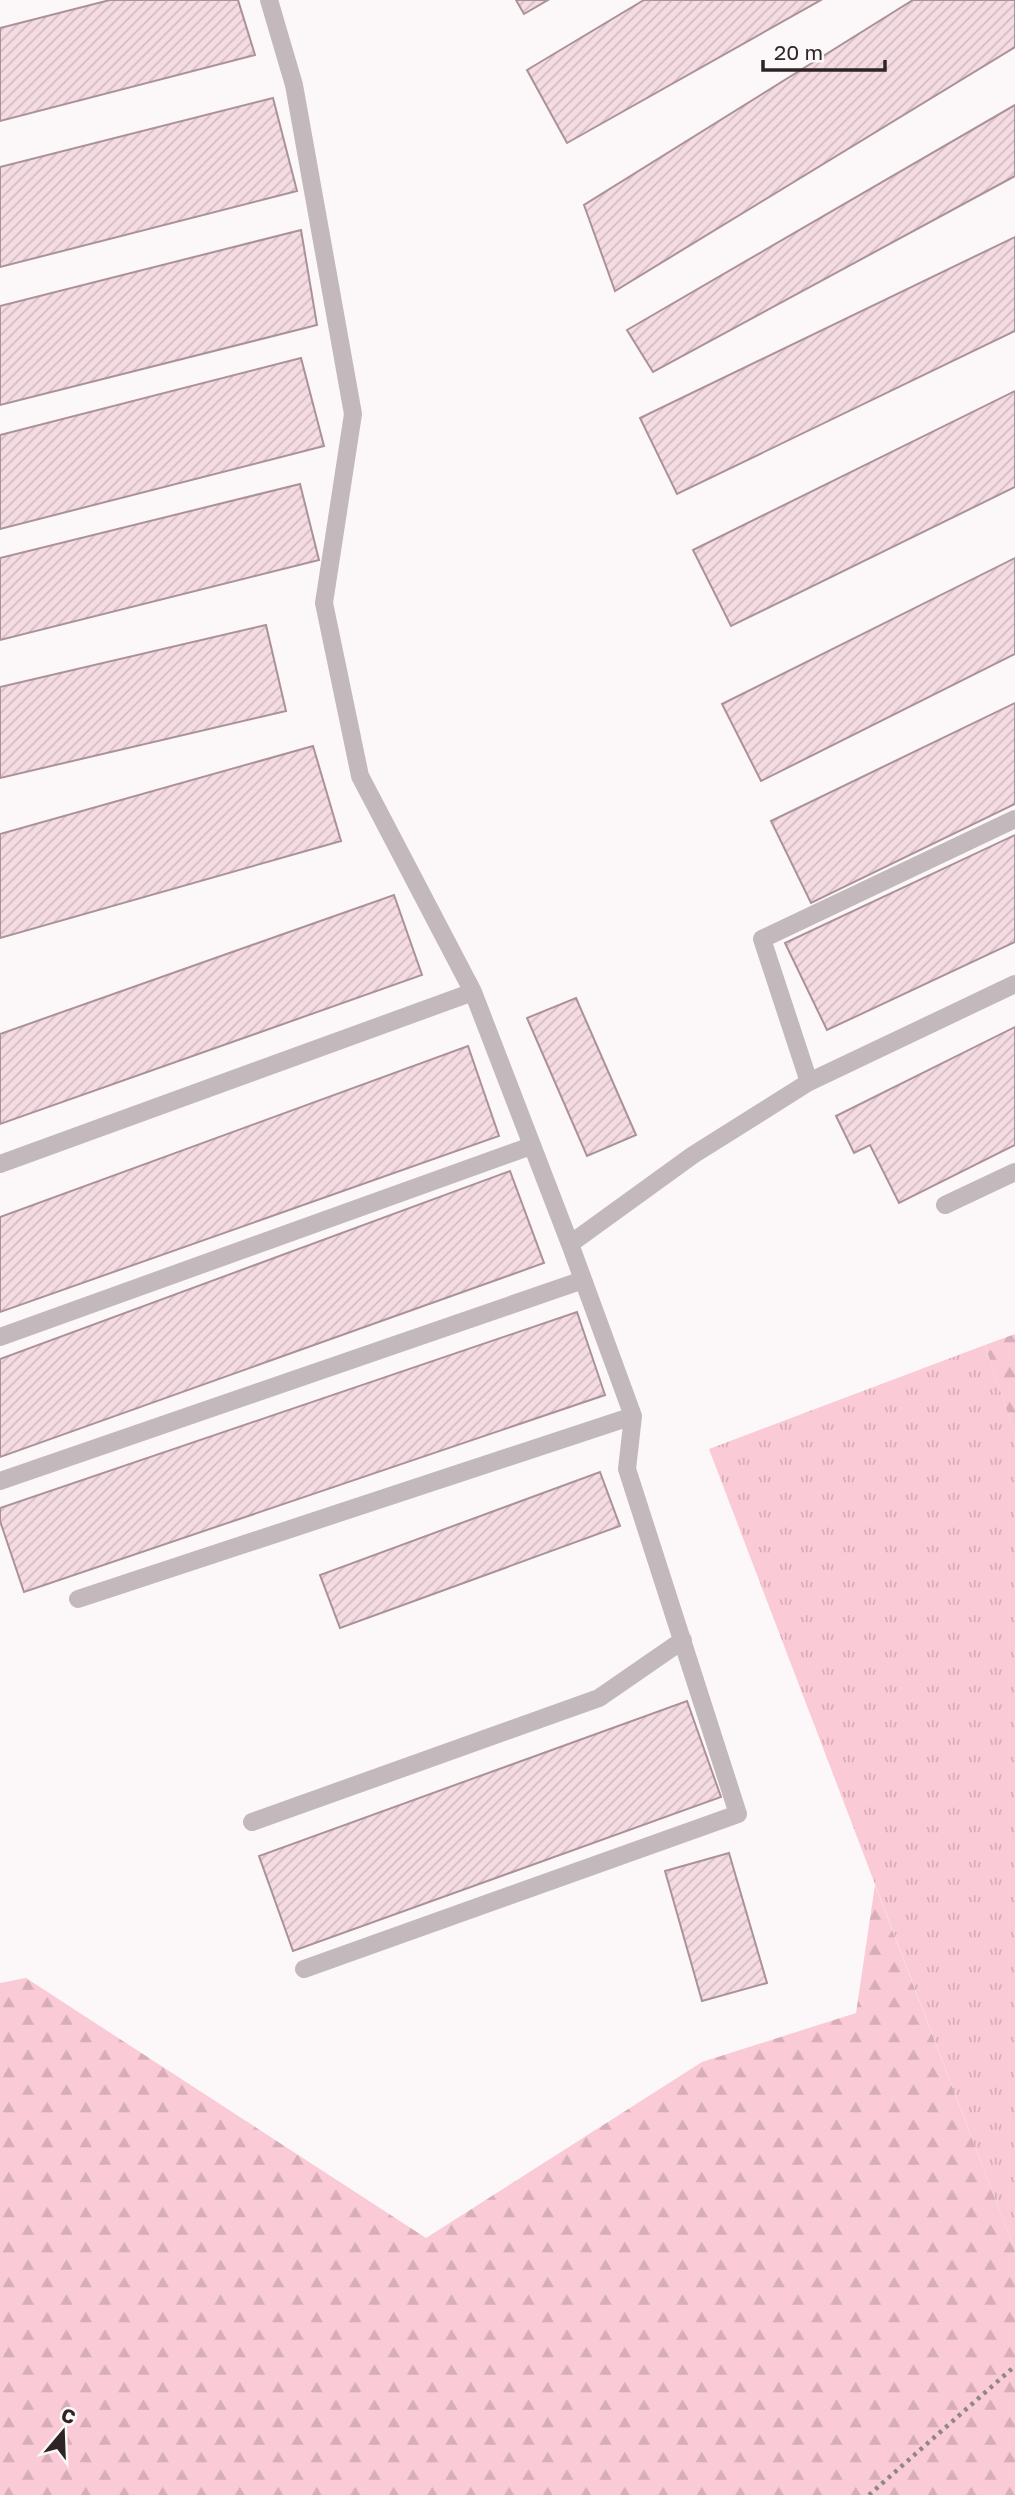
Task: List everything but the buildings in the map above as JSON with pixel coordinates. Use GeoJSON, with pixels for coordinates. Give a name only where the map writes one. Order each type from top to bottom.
{"type":"FeatureCollection","features":[{"type":"Feature","properties":{"kind":"lane"},"geometry":{"type":"LineString","coordinates":[[269,0],[294,85],[353,414],[324,603],[360,776],[473,992],[633,1416],[628,1469],[738,1814],[304,1969]]}},
{"type":"Feature","properties":{"kind":"lane"},"geometry":{"type":"LineString","coordinates":[[809,1082],[762,940],[1015,819]]}},
{"type":"Feature","properties":{"kind":"lane"},"geometry":{"type":"LineString","coordinates":[[570,1244],[693,1155],[809,1082],[1015,984]]}},
{"type":"Feature","properties":{"kind":"lane"},"geometry":{"type":"LineString","coordinates":[[0,1164],[473,992]]}},
{"type":"Feature","properties":{"kind":"lane"},"geometry":{"type":"LineString","coordinates":[[0,1337],[531,1146]]}},
{"type":"Feature","properties":{"kind":"lane"},"geometry":{"type":"LineString","coordinates":[[945,1205],[1015,1172]]}},
{"type":"Feature","properties":{"kind":"lane"},"geometry":{"type":"LineString","coordinates":[[0,1481],[583,1280]]}},
{"type":"Feature","properties":{"kind":"lane"},"geometry":{"type":"LineString","coordinates":[[78,1599],[633,1416]]}},
{"type":"Feature","properties":{"kind":"lane"},"geometry":{"type":"LineString","coordinates":[[252,1822],[599,1698],[682,1640]]}},
{"type":"Feature","properties":{"kind":"path"},"geometry":{"type":"LineString","coordinates":[[869,2495],[1015,2366]]}},
{"type":"Feature","properties":{"kind":"green space"},"geometry":{"type":"Polygon","coordinates":[[[1015,1334],[1015,1435],[985,1345],[1015,1334]]]}},
{"type":"Feature","properties":{"kind":"green space"},"geometry":{"type":"Polygon","coordinates":[[[985,1345],[1015,1435],[1015,2251],[709,1449],[985,1345]]]}},
{"type":"Feature","properties":{"kind":"green space"},"geometry":{"type":"Polygon","coordinates":[[[875,1885],[1015,2251],[1015,2495],[0,2495],[0,1983],[26,1978],[426,2238],[702,2062],[856,2013],[875,1885]]]}}]}
